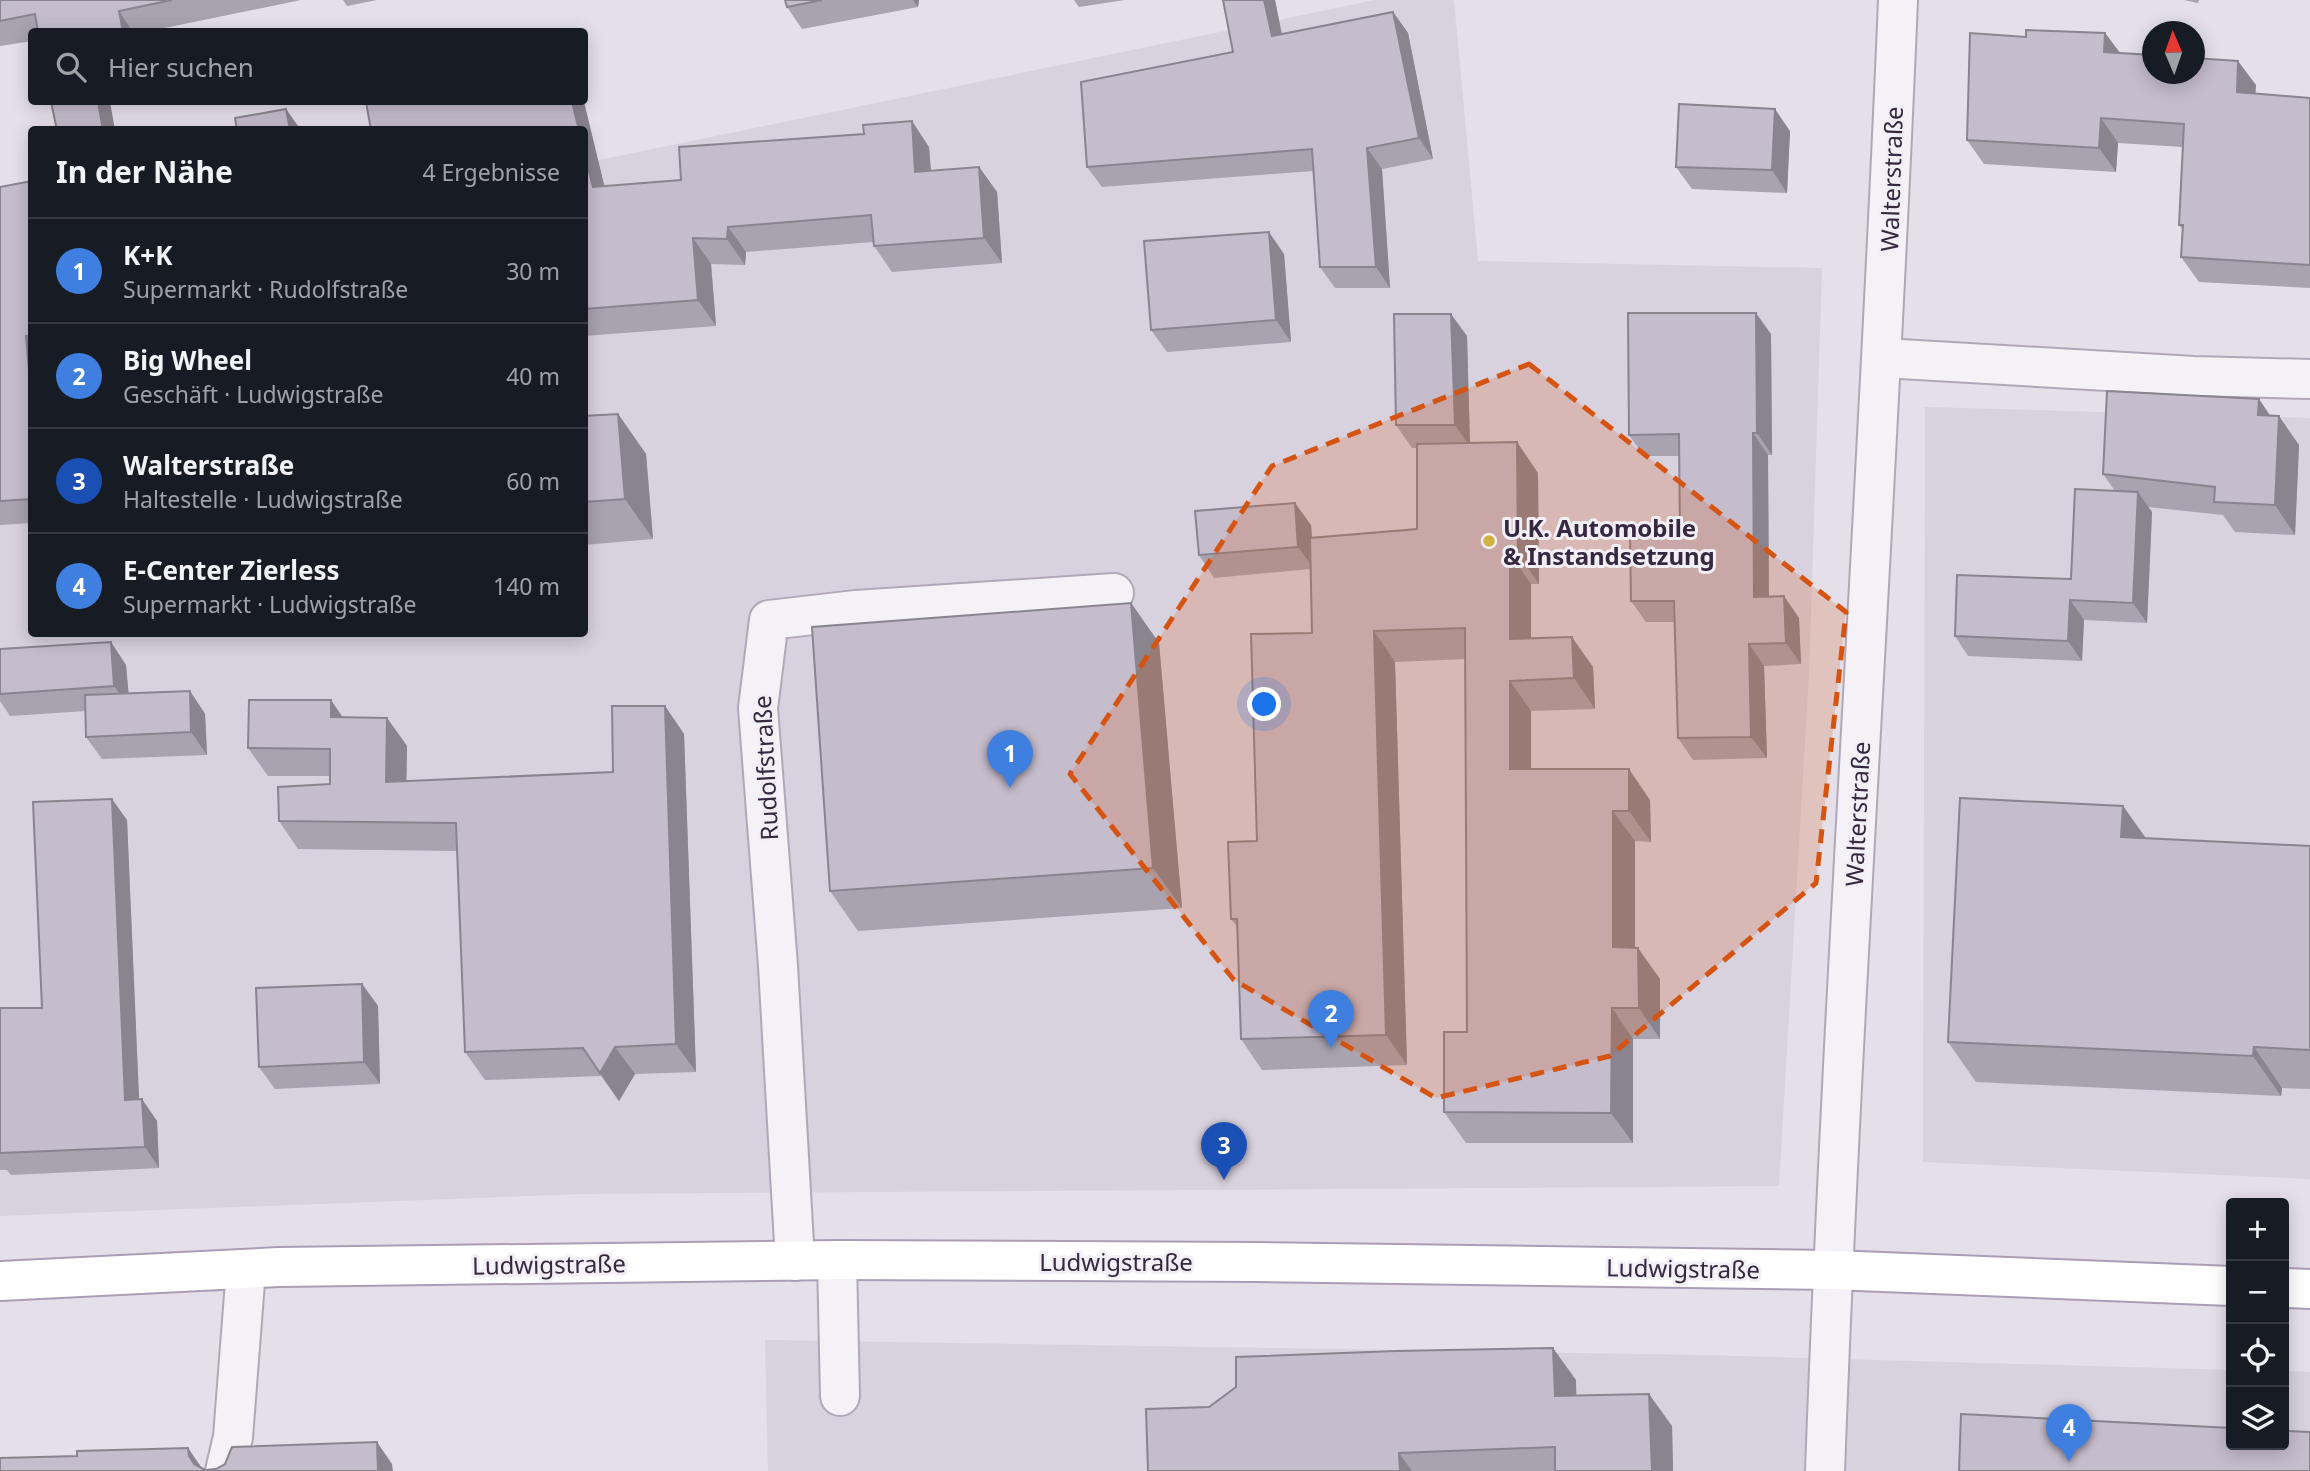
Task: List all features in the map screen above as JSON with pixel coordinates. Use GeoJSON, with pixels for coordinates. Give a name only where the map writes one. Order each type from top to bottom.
{"type":"FeatureCollection","features":[{"type":"Feature","properties":{"kind":"main road","name":"Ludwigstraße"},"geometry":{"type":"LineString","coordinates":[[0,1280],[246,1269],[837,1260],[1256,1262],[1832,1270],[2226,1286]]}},
{"type":"Feature","properties":{"kind":"main road"},"geometry":{"type":"LineString","coordinates":[[2289,1288],[2310,1289]]}},
{"type":"Feature","properties":{"kind":"street","name":"Walterstraße"},"geometry":{"type":"LineString","coordinates":[[1825,1471],[1832,1270],[1882,358],[1898,0]]}},
{"type":"Feature","properties":{"kind":"street"},"geometry":{"type":"LineString","coordinates":[[1882,358],[2194,376],[2310,379]]}},
{"type":"Feature","properties":{"kind":"street","name":"Rudolfstraße"},"geometry":{"type":"LineString","coordinates":[[795,1261],[778,966],[758,708],[769,620],[856,610],[1114,593]]}},
{"type":"Feature","properties":{"kind":"street"},"geometry":{"type":"LineString","coordinates":[[837,1260],[840,1396]]}},
{"type":"Feature","properties":{"kind":"street"},"geometry":{"type":"LineString","coordinates":[[225,1471],[233,1437],[246,1269]]}},
{"type":"Feature","properties":{"kind":"highlighted area"},"geometry":{"type":"Polygon","coordinates":[[[1529,364],[1846,612],[1816,883],[1610,1056],[1436,1098],[1234,980],[1070,774],[1272,466],[1529,364]]]}},
{"type":"Feature","properties":{"kind":"shaded area"},"geometry":{"type":"Polygon","coordinates":[[[1375,0],[1454,0],[1478,261],[1822,268],[1809,673],[1779,1186],[581,1194],[0,1216],[0,283],[28,278],[28,637],[588,637],[588,162],[1375,0]]]}},
{"type":"Feature","properties":{"kind":"shaded area"},"geometry":{"type":"Polygon","coordinates":[[[1925,407],[2310,418],[2310,1179],[1923,1162],[1925,407]]]}},
{"type":"Feature","properties":{"kind":"shaded area"},"geometry":{"type":"Polygon","coordinates":[[[765,1340],[1702,1355],[2226,1370],[2226,1450],[2289,1450],[2289,1371],[2310,1372],[2310,1471],[768,1471],[765,1340]]]}},
{"type":"Feature","properties":{"kind":"building"},"geometry":{"type":"Polygon","coordinates":[[[0,0],[172,0],[119,11],[122,28],[37,28],[35,14],[0,21],[0,0]]]}},
{"type":"Feature","properties":{"kind":"building"},"geometry":{"type":"Polygon","coordinates":[[[785,0],[822,0],[787,7],[785,0]]]}},
{"type":"Feature","properties":{"kind":"building"},"geometry":{"type":"Polygon","coordinates":[[[1223,0],[1264,0],[1272,36],[1393,12],[1419,138],[1367,148],[1376,267],[1320,267],[1312,149],[1087,167],[1081,82],[1233,52],[1223,0]]]}},
{"type":"Feature","properties":{"kind":"building"},"geometry":{"type":"Polygon","coordinates":[[[2026,30],[2105,33],[2104,52],[2142,54],[2142,84],[2205,84],[2205,59],[2238,61],[2237,92],[2310,98],[2310,265],[2181,257],[2183,225],[2179,225],[2184,124],[2101,118],[2099,148],[1967,140],[1970,33],[2026,37],[2026,30]]]}},
{"type":"Feature","properties":{"kind":"building"},"geometry":{"type":"Polygon","coordinates":[[[1679,104],[1775,109],[1772,170],[1676,167],[1679,104]]]}},
{"type":"Feature","properties":{"kind":"building"},"geometry":{"type":"Polygon","coordinates":[[[52,105],[99,105],[102,126],[56,126],[52,105]]]}},
{"type":"Feature","properties":{"kind":"building"},"geometry":{"type":"Polygon","coordinates":[[[367,105],[573,105],[578,126],[370,126],[367,105]]]}},
{"type":"Feature","properties":{"kind":"building"},"geometry":{"type":"Polygon","coordinates":[[[286,109],[289,126],[236,126],[235,118],[286,109]]]}},
{"type":"Feature","properties":{"kind":"building"},"geometry":{"type":"Polygon","coordinates":[[[912,121],[915,172],[979,167],[984,238],[874,246],[871,215],[728,227],[727,239],[693,238],[698,300],[588,309],[588,168],[593,187],[681,180],[679,147],[864,134],[863,125],[912,121]]]}},
{"type":"Feature","properties":{"kind":"building"},"geometry":{"type":"Polygon","coordinates":[[[28,182],[28,499],[0,501],[0,187],[28,182]]]}},
{"type":"Feature","properties":{"kind":"building"},"geometry":{"type":"Polygon","coordinates":[[[1269,232],[1276,320],[1151,330],[1144,241],[1269,232]]]}},
{"type":"Feature","properties":{"kind":"building"},"geometry":{"type":"Polygon","coordinates":[[[1628,313],[1756,313],[1757,433],[1753,433],[1754,597],[1784,596],[1786,643],[1749,644],[1751,737],[1678,738],[1674,601],[1631,601],[1630,535],[1680,534],[1679,434],[1629,435],[1628,313]]]}},
{"type":"Feature","properties":{"kind":"building"},"geometry":{"type":"Polygon","coordinates":[[[1394,314],[1451,314],[1455,425],[1396,425],[1394,314]]]}},
{"type":"Feature","properties":{"kind":"building"},"geometry":{"type":"Polygon","coordinates":[[[2107,391],[2259,399],[2258,415],[2279,416],[2275,505],[2214,502],[2215,487],[2103,474],[2107,391]]]}},
{"type":"Feature","properties":{"kind":"building"},"geometry":{"type":"Polygon","coordinates":[[[618,414],[625,499],[588,502],[588,416],[618,414]]]}},
{"type":"Feature","properties":{"kind":"building"},"geometry":{"type":"Polygon","coordinates":[[[1517,442],[1518,554],[1510,554],[1510,639],[1572,637],[1574,678],[1510,681],[1510,769],[1629,769],[1629,811],[1613,811],[1613,947],[1638,948],[1639,1008],[1612,1008],[1611,1113],[1444,1112],[1444,1032],[1467,1032],[1465,628],[1374,631],[1386,1035],[1241,1039],[1237,919],[1231,919],[1228,842],[1257,841],[1251,634],[1312,633],[1310,538],[1417,529],[1417,444],[1517,442]]]}},
{"type":"Feature","properties":{"kind":"building"},"geometry":{"type":"Polygon","coordinates":[[[2075,489],[2138,492],[2133,603],[2070,600],[2068,641],[1955,636],[1957,575],[2071,579],[2075,489]]]}},
{"type":"Feature","properties":{"kind":"building"},"geometry":{"type":"Polygon","coordinates":[[[1295,503],[1298,547],[1199,555],[1195,511],[1295,503]]]}},
{"type":"Feature","properties":{"kind":"building"},"geometry":{"type":"Polygon","coordinates":[[[1131,603],[1153,868],[830,891],[812,627],[1131,603]]]}},
{"type":"Feature","properties":{"kind":"building"},"geometry":{"type":"Polygon","coordinates":[[[111,642],[114,686],[0,694],[0,649],[111,642]]]}},
{"type":"Feature","properties":{"kind":"building"},"geometry":{"type":"Polygon","coordinates":[[[190,691],[191,732],[86,737],[85,695],[190,691]]]}},
{"type":"Feature","properties":{"kind":"building"},"geometry":{"type":"Polygon","coordinates":[[[249,700],[331,700],[331,717],[387,718],[386,782],[613,772],[612,706],[665,706],[676,1044],[615,1047],[600,1073],[583,1048],[465,1052],[456,823],[279,821],[278,787],[330,784],[330,749],[248,748],[249,700]]]}},
{"type":"Feature","properties":{"kind":"building"},"geometry":{"type":"Polygon","coordinates":[[[1960,798],[2123,806],[2121,837],[2310,846],[2310,1050],[2254,1047],[2253,1056],[1948,1042],[1960,798]]]}},
{"type":"Feature","properties":{"kind":"building"},"geometry":{"type":"Polygon","coordinates":[[[112,799],[125,1100],[142,1099],[145,1147],[0,1153],[0,1008],[42,1008],[33,802],[112,799]]]}},
{"type":"Feature","properties":{"kind":"building"},"geometry":{"type":"Polygon","coordinates":[[[362,984],[364,1062],[259,1067],[256,988],[362,984]]]}},
{"type":"Feature","properties":{"kind":"building"},"geometry":{"type":"Polygon","coordinates":[[[1553,1348],[1555,1396],[1649,1394],[1652,1471],[1555,1471],[1555,1447],[1399,1453],[1400,1471],[1148,1471],[1146,1409],[1209,1407],[1236,1387],[1236,1357],[1553,1348]]]}},
{"type":"Feature","properties":{"kind":"building"},"geometry":{"type":"Polygon","coordinates":[[[1961,1414],[2226,1428],[2226,1450],[2289,1450],[2289,1431],[2310,1432],[2310,1471],[1959,1471],[1961,1414]]]}},
{"type":"Feature","properties":{"kind":"building"},"geometry":{"type":"Polygon","coordinates":[[[377,1442],[378,1471],[0,1471],[0,1458],[77,1456],[77,1451],[188,1448],[194,1464],[205,1470],[216,1469],[225,1464],[232,1447],[377,1442]]]}},
{"type":"Feature","properties":{"kind":"place","name":"U.K. Automobile & Instandsetzung"},"geometry":{"type":"Point","coordinates":[1489,541]}},
{"type":"Feature","properties":{"kind":"place","name":"K+K"},"geometry":{"type":"Point","coordinates":[1010,788]}},
{"type":"Feature","properties":{"kind":"place","name":"Big Wheel"},"geometry":{"type":"Point","coordinates":[1331,1048]}},
{"type":"Feature","properties":{"kind":"place","name":"Walterstraße"},"geometry":{"type":"Point","coordinates":[1224,1180]}},
{"type":"Feature","properties":{"kind":"place","name":"E-Center Zierless"},"geometry":{"type":"Point","coordinates":[2069,1462]}}]}
